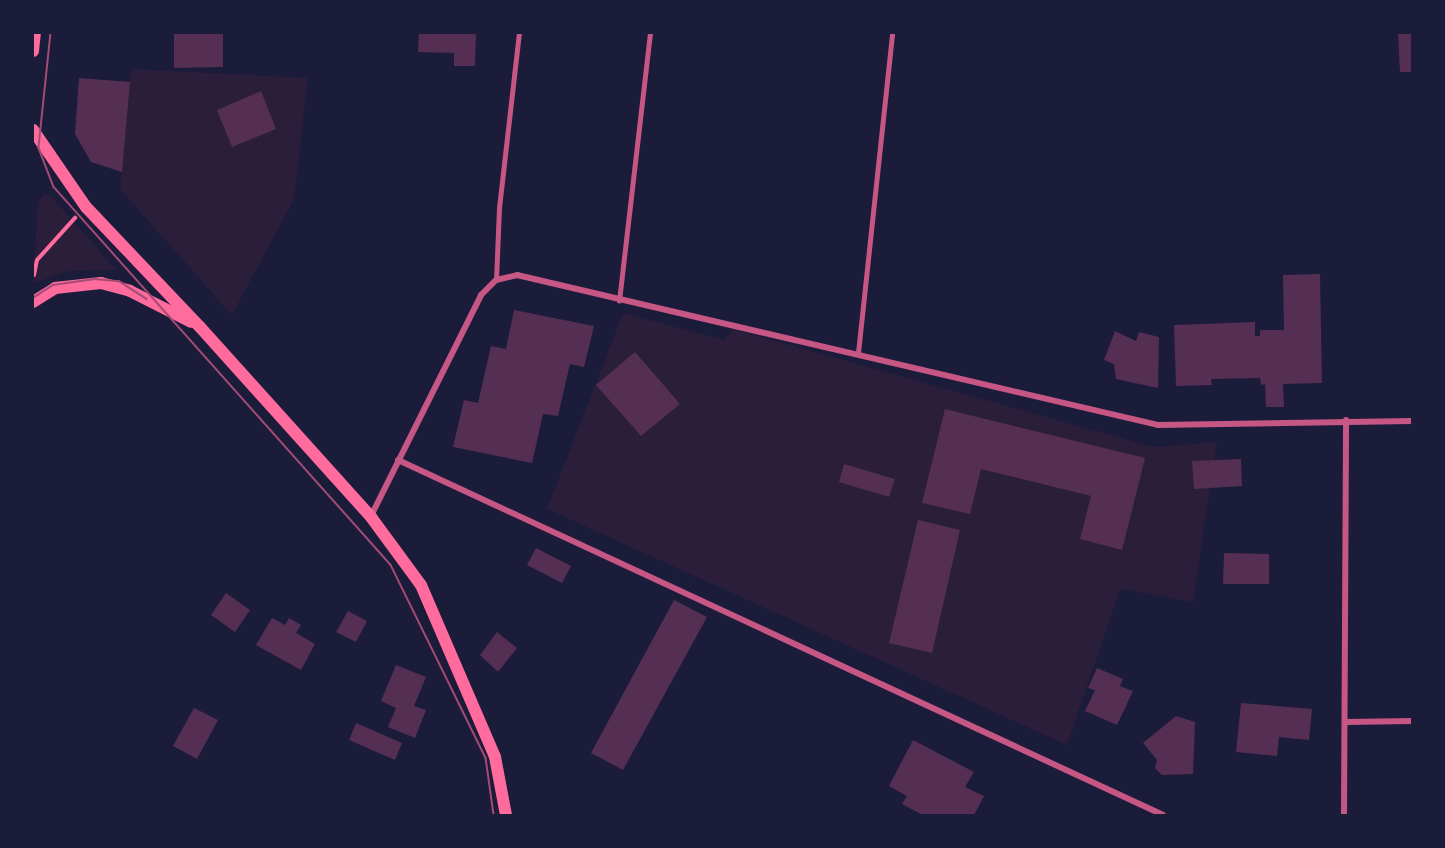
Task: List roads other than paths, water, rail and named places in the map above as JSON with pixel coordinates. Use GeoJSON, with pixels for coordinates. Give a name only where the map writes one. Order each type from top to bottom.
{"type":"FeatureCollection","features":[{"type":"Feature","properties":{"kind":"main road"},"geometry":{"type":"LineString","coordinates":[[33,51],[35,33]]}},
{"type":"Feature","properties":{"kind":"main road"},"geometry":{"type":"LineString","coordinates":[[33,130],[86,207],[200,327],[371,517],[421,585],[495,757],[506,815]]}},
{"type":"Feature","properties":{"kind":"main road"},"geometry":{"type":"LineString","coordinates":[[33,302],[55,288],[101,284],[130,291],[200,327]]}},
{"type":"Feature","properties":{"kind":"street"},"geometry":{"type":"LineString","coordinates":[[371,517],[481,295],[496,280],[517,275],[619,301],[858,353],[1158,425],[1346,420],[1412,421]]}},
{"type":"Feature","properties":{"kind":"street"},"geometry":{"type":"LineString","coordinates":[[1344,815],[1346,420]]}},
{"type":"Feature","properties":{"kind":"street"},"geometry":{"type":"LineString","coordinates":[[398,460],[1163,815]]}},
{"type":"Feature","properties":{"kind":"street"},"geometry":{"type":"LineString","coordinates":[[1346,722],[1412,721]]}},
{"type":"Feature","properties":{"kind":"lane"},"geometry":{"type":"LineString","coordinates":[[496,280],[499,208],[519,33]]}},
{"type":"Feature","properties":{"kind":"lane"},"geometry":{"type":"LineString","coordinates":[[619,301],[650,33]]}},
{"type":"Feature","properties":{"kind":"lane"},"geometry":{"type":"LineString","coordinates":[[858,353],[892,33]]}},
{"type":"Feature","properties":{"kind":"tram line"},"geometry":{"type":"LineString","coordinates":[[51,33],[39,148],[54,187],[391,565],[486,758],[494,815]]}},
{"type":"Feature","properties":{"kind":"tram line"},"geometry":{"type":"LineString","coordinates":[[33,298],[53,285],[95,279],[119,281],[147,299]]}}]}
